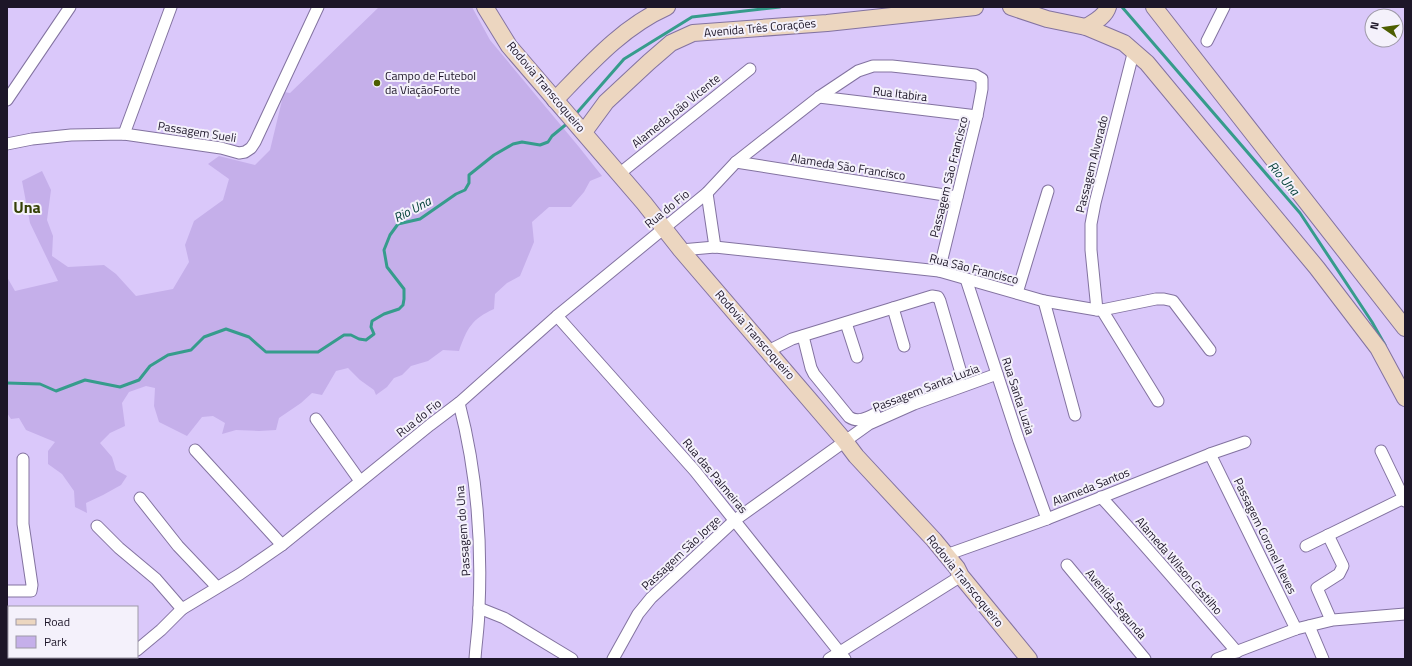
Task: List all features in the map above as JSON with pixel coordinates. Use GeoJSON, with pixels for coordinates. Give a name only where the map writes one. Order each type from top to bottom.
{"type":"FeatureCollection","features":[{"type":"Feature","properties":{"kind":"street"},"geometry":{"type":"LineString","coordinates":[[7,100],[70,7]]}},
{"type":"Feature","properties":{"kind":"street"},"geometry":{"type":"LineString","coordinates":[[124,134],[171,7]]}},
{"type":"Feature","properties":{"kind":"street","name":"Passagem Sueli"},"geometry":{"type":"LineString","coordinates":[[7,144],[32,139],[71,135],[124,134],[221,148],[239,153],[245,152],[251,148],[318,7]]}},
{"type":"Feature","properties":{"kind":"street","name":"Rodovia Transcoqueiro"},"geometry":{"type":"LineString","coordinates":[[485,7],[509,46],[582,129],[681,250],[844,440],[856,456],[946,555],[957,568],[961,576],[1029,659]]}},
{"type":"Feature","properties":{"kind":"street"},"geometry":{"type":"LineString","coordinates":[[558,102],[596,59],[626,31],[653,13],[667,7]]}},
{"type":"Feature","properties":{"kind":"street","name":"Avenida Três Corações"},"geometry":{"type":"LineString","coordinates":[[582,129],[606,102],[671,43],[694,33],[827,23],[975,7]]}},
{"type":"Feature","properties":{"kind":"street"},"geometry":{"type":"LineString","coordinates":[[1011,7],[1086,27],[1124,43],[1134,50],[1166,85],[1317,268],[1378,348],[1405,398]]}},
{"type":"Feature","properties":{"kind":"street"},"geometry":{"type":"LineString","coordinates":[[1154,7],[1405,328]]}},
{"type":"Feature","properties":{"kind":"street"},"geometry":{"type":"LineString","coordinates":[[1207,41],[1224,7]]}},
{"type":"Feature","properties":{"kind":"street"},"geometry":{"type":"LineString","coordinates":[[1086,27],[1098,20],[1108,8]]}},
{"type":"Feature","properties":{"kind":"street","name":"Passagem Alvorado"},"geometry":{"type":"LineString","coordinates":[[1134,50],[1095,203],[1091,224],[1092,250],[1099,310],[1158,401]]}},
{"type":"Feature","properties":{"kind":"street","name":"Rua do Fio"},"geometry":{"type":"LineString","coordinates":[[138,648],[161,630],[182,609],[240,574],[282,545],[459,403],[556,316],[707,192],[736,162],[820,97],[858,71],[873,66],[892,66],[975,75],[982,79],[982,89]]}},
{"type":"Feature","properties":{"kind":"street","name":"Alameda João Vicente"},"geometry":{"type":"LineString","coordinates":[[619,174],[750,69]]}},
{"type":"Feature","properties":{"kind":"street","name":"Passagem São Francisco"},"geometry":{"type":"LineString","coordinates":[[939,272],[977,116],[982,89]]}},
{"type":"Feature","properties":{"kind":"street","name":"Rua Itabira"},"geometry":{"type":"LineString","coordinates":[[820,97],[977,116]]}},
{"type":"Feature","properties":{"kind":"street","name":"Alameda São Francisco"},"geometry":{"type":"LineString","coordinates":[[736,162],[957,197]]}},
{"type":"Feature","properties":{"kind":"street"},"geometry":{"type":"LineString","coordinates":[[1017,293],[1048,191]]}},
{"type":"Feature","properties":{"kind":"street","name":"Rua do Fio"},"geometry":{"type":"LineString","coordinates":[[707,192],[714,247]]}},
{"type":"Feature","properties":{"kind":"street","name":"Rua São Francisco"},"geometry":{"type":"LineString","coordinates":[[681,250],[714,247],[939,272],[1044,301],[1099,310],[1156,299],[1164,299],[1172,301],[1210,350]]}},
{"type":"Feature","properties":{"kind":"street","name":"Rua Santa Luzia"},"geometry":{"type":"LineString","coordinates":[[966,279],[1019,442],[1047,519]]}},
{"type":"Feature","properties":{"kind":"street"},"geometry":{"type":"LineString","coordinates":[[768,351],[792,339],[932,296],[938,297],[961,373],[960,378],[956,382],[860,420],[854,420],[814,374],[811,368],[803,336]]}},
{"type":"Feature","properties":{"kind":"street"},"geometry":{"type":"LineString","coordinates":[[1044,301],[1075,415]]}},
{"type":"Feature","properties":{"kind":"street"},"geometry":{"type":"LineString","coordinates":[[893,308],[904,346]]}},
{"type":"Feature","properties":{"kind":"street","name":"Rua das Palmeiras"},"geometry":{"type":"LineString","coordinates":[[556,316],[694,471],[843,656]]}},
{"type":"Feature","properties":{"kind":"street"},"geometry":{"type":"LineString","coordinates":[[846,323],[857,357]]}},
{"type":"Feature","properties":{"kind":"street","name":"Passagem Santa Luzia"},"geometry":{"type":"LineString","coordinates":[[844,440],[868,424],[904,408],[997,374]]}},
{"type":"Feature","properties":{"kind":"street","name":"Passagem do Una"},"geometry":{"type":"LineString","coordinates":[[459,403],[468,435],[478,520],[480,608],[475,659]]}},
{"type":"Feature","properties":{"kind":"street"},"geometry":{"type":"LineString","coordinates":[[316,419],[360,481]]}},
{"type":"Feature","properties":{"kind":"street","name":"Passagem São Jorge"},"geometry":{"type":"LineString","coordinates":[[613,659],[638,614],[651,598],[735,520],[844,440]]}},
{"type":"Feature","properties":{"kind":"street","name":"Alameda Santos"},"geometry":{"type":"LineString","coordinates":[[946,555],[1047,519],[1210,454],[1245,442]]}},
{"type":"Feature","properties":{"kind":"street"},"geometry":{"type":"LineString","coordinates":[[195,450],[282,545]]}},
{"type":"Feature","properties":{"kind":"street"},"geometry":{"type":"LineString","coordinates":[[1306,546],[1404,499],[1381,451]]}},
{"type":"Feature","properties":{"kind":"street","name":"Passagem Coronel Neves"},"geometry":{"type":"LineString","coordinates":[[1210,454],[1296,629]]}},
{"type":"Feature","properties":{"kind":"street"},"geometry":{"type":"LineString","coordinates":[[7,591],[31,591],[32,585],[23,524],[23,459]]}},
{"type":"Feature","properties":{"kind":"street","name":"Alameda Wilson Castilho"},"geometry":{"type":"LineString","coordinates":[[1101,497],[1143,543],[1237,652]]}},
{"type":"Feature","properties":{"kind":"street"},"geometry":{"type":"LineString","coordinates":[[140,498],[178,546],[217,587]]}},
{"type":"Feature","properties":{"kind":"street"},"geometry":{"type":"LineString","coordinates":[[97,526],[119,548],[156,579],[182,609]]}},
{"type":"Feature","properties":{"kind":"street"},"geometry":{"type":"LineString","coordinates":[[1328,535],[1343,566],[1339,574],[1317,588],[1331,620]]}},
{"type":"Feature","properties":{"kind":"street","name":"Avenida Segunda"},"geometry":{"type":"LineString","coordinates":[[1067,565],[1145,659]]}},
{"type":"Feature","properties":{"kind":"street"},"geometry":{"type":"LineString","coordinates":[[829,659],[843,656],[961,576]]}},
{"type":"Feature","properties":{"kind":"street"},"geometry":{"type":"LineString","coordinates":[[480,608],[504,618],[572,659]]}},
{"type":"Feature","properties":{"kind":"street"},"geometry":{"type":"LineString","coordinates":[[1217,659],[1296,629],[1331,620],[1405,614]]}},
{"type":"Feature","properties":{"kind":"street"},"geometry":{"type":"LineString","coordinates":[[1309,626],[1323,659]]}},
{"type":"Feature","properties":{"kind":"green space"},"geometry":{"type":"Polygon","coordinates":[[[379,7],[472,7],[490,40],[602,176],[590,181],[584,192],[571,207],[549,207],[532,222],[534,242],[520,276],[507,283],[495,294],[494,309],[480,317],[471,325],[459,351],[443,350],[428,361],[411,366],[402,375],[394,378],[387,387],[376,395],[374,390],[360,380],[348,368],[336,371],[322,395],[312,393],[301,403],[279,418],[276,430],[236,430],[222,434],[225,423],[213,416],[202,417],[187,436],[159,422],[154,406],[155,388],[146,386],[129,392],[122,403],[125,426],[110,433],[100,443],[112,457],[116,470],[127,476],[121,485],[86,503],[87,513],[75,507],[74,491],[62,474],[48,464],[48,451],[55,442],[26,430],[19,418],[11,419],[7,413],[7,277],[15,291],[58,281],[30,223],[22,181],[42,171],[51,190],[47,220],[53,236],[52,256],[68,267],[104,265],[116,274],[136,296],[173,289],[189,262],[185,245],[194,221],[223,200],[229,179],[208,164],[219,156],[255,165],[270,150],[284,92],[290,93],[379,7]]]}},
{"type":"Feature","properties":{"kind":"waterway","name":"Rio Una"},"geometry":{"type":"LineString","coordinates":[[575,115],[624,59],[692,17],[780,7]]}},
{"type":"Feature","properties":{"kind":"waterway","name":"Rio Una"},"geometry":{"type":"LineString","coordinates":[[1122,7],[1300,213],[1372,322],[1385,345]]}},
{"type":"Feature","properties":{"kind":"waterway","name":"Rio Una"},"geometry":{"type":"LineString","coordinates":[[7,383],[40,384],[56,391],[85,380],[120,387],[139,380],[150,366],[168,355],[191,350],[204,337],[226,329],[249,337],[266,352],[318,352],[344,335],[351,335],[359,339],[366,340],[374,334],[371,327],[372,321],[384,314],[399,309],[403,305],[404,289],[387,267],[384,250],[390,235],[398,224],[420,219],[456,194],[465,190],[469,183],[469,175],[494,155],[513,144],[522,142],[540,145],[548,142],[552,136],[569,122]]}},
{"type":"Feature","properties":{"kind":"place","name":"Campo de Futebol da ViaçãoForte"},"geometry":{"type":"Point","coordinates":[377,83]}},
{"type":"Feature","properties":{"kind":"district","name":"Una"},"geometry":{"type":"Point","coordinates":[27,207]}}]}
